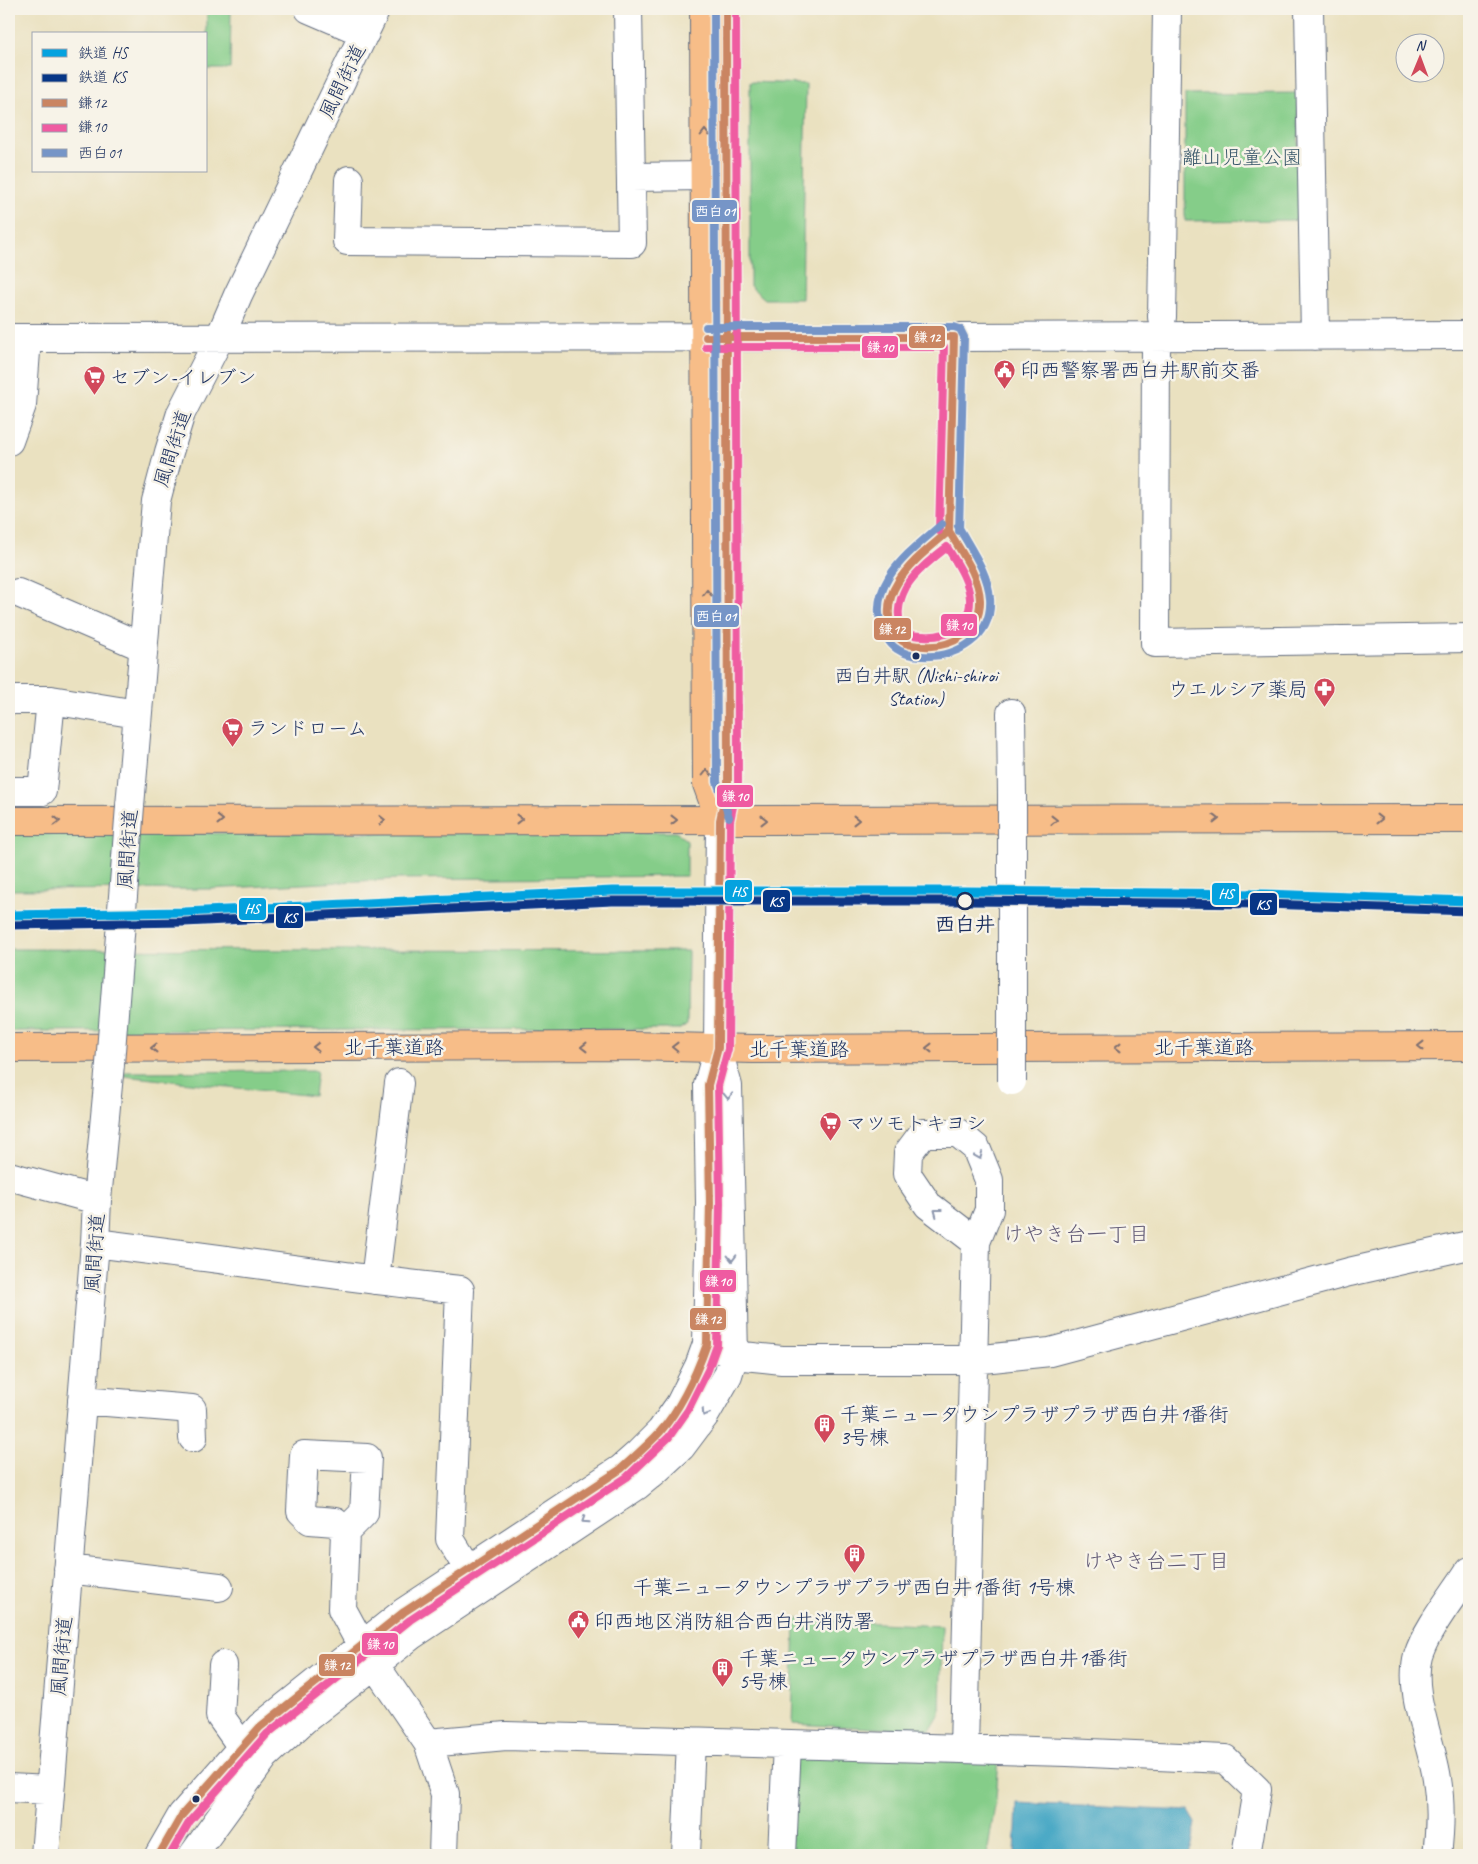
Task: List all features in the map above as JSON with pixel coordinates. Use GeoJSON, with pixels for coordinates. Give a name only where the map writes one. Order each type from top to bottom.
{"type":"FeatureCollection","features":[{"type":"Feature","properties":{"kind":"main road"},"geometry":{"type":"LineString","coordinates":[[704,9],[705,176],[717,337]]}},
{"type":"Feature","properties":{"kind":"main road"},"geometry":{"type":"LineString","coordinates":[[720,828],[707,784],[726,9]]}},
{"type":"Feature","properties":{"kind":"main road"},"geometry":{"type":"LineString","coordinates":[[9,821],[720,828],[1469,819]]}},
{"type":"Feature","properties":{"kind":"main road","name":"北千葉道路"},"geometry":{"type":"LineString","coordinates":[[9,1048],[632,1046],[718,1040],[1469,1046]]}},
{"type":"Feature","properties":{"kind":"street"},"geometry":{"type":"LineString","coordinates":[[309,9],[371,21]]}},
{"type":"Feature","properties":{"kind":"street"},"geometry":{"type":"LineString","coordinates":[[349,180],[347,241],[632,243],[628,9]]}},
{"type":"Feature","properties":{"kind":"street"},"geometry":{"type":"LineString","coordinates":[[1167,9],[1159,327],[1155,643],[1469,638]]}},
{"type":"Feature","properties":{"kind":"street"},"geometry":{"type":"LineString","coordinates":[[1309,9],[1315,336]]}},
{"type":"Feature","properties":{"kind":"street","name":"風間街道"},"geometry":{"type":"LineString","coordinates":[[45,1855],[97,1200],[110,1064],[137,714],[156,501],[181,413],[220,337],[238,294],[371,21]]}},
{"type":"Feature","properties":{"kind":"street"},"geometry":{"type":"LineString","coordinates":[[631,177],[705,176]]}},
{"type":"Feature","properties":{"kind":"street"},"geometry":{"type":"LineString","coordinates":[[9,441],[22,405],[18,338],[717,337],[1159,327],[1315,336],[1469,335]]}},
{"type":"Feature","properties":{"kind":"street"},"geometry":{"type":"LineString","coordinates":[[18,593],[143,647]]}},
{"type":"Feature","properties":{"kind":"street"},"geometry":{"type":"LineString","coordinates":[[9,700],[51,700],[137,714]]}},
{"type":"Feature","properties":{"kind":"street"},"geometry":{"type":"LineString","coordinates":[[9,792],[42,791],[51,700]]}},
{"type":"Feature","properties":{"kind":"street"},"geometry":{"type":"LineString","coordinates":[[1011,713],[1012,1080]]}},
{"type":"Feature","properties":{"kind":"street"},"geometry":{"type":"LineString","coordinates":[[193,1855],[265,1756],[323,1704],[369,1655],[404,1612],[621,1469],[661,1431],[680,1404],[699,1366],[706,1344],[710,1203],[708,1086],[718,1040],[720,828]]}},
{"type":"Feature","properties":{"kind":"street"},"geometry":{"type":"LineString","coordinates":[[159,1855],[182,1815],[260,1727],[369,1655],[412,1635],[630,1490],[655,1471],[681,1447],[705,1414],[728,1375],[734,1355],[728,1086],[718,1040]]}},
{"type":"Feature","properties":{"kind":"street"},"geometry":{"type":"LineString","coordinates":[[375,1280],[399,1083]]}},
{"type":"Feature","properties":{"kind":"street"},"geometry":{"type":"LineString","coordinates":[[9,1176],[97,1200]]}},
{"type":"Feature","properties":{"kind":"street"},"geometry":{"type":"LineString","coordinates":[[964,1749],[976,1242]]}},
{"type":"Feature","properties":{"kind":"street"},"geometry":{"type":"LineString","coordinates":[[95,1243],[460,1290],[450,1539],[469,1570]]}},
{"type":"Feature","properties":{"kind":"street"},"geometry":{"type":"LineString","coordinates":[[706,1344],[734,1355],[782,1360],[973,1360],[1050,1352],[1349,1272],[1469,1245]]}},
{"type":"Feature","properties":{"kind":"street"},"geometry":{"type":"LineString","coordinates":[[82,1400],[192,1409],[193,1438]]}},
{"type":"Feature","properties":{"kind":"street"},"geometry":{"type":"LineString","coordinates":[[345,1532],[342,1609],[369,1655],[428,1743],[445,1794],[443,1855]]}},
{"type":"Feature","properties":{"kind":"street"},"geometry":{"type":"LineString","coordinates":[[68,1569],[219,1587]]}},
{"type":"Feature","properties":{"kind":"street"},"geometry":{"type":"LineString","coordinates":[[1437,1855],[1440,1835],[1437,1779],[1415,1683],[1418,1656],[1428,1633],[1469,1571]]}},
{"type":"Feature","properties":{"kind":"street"},"geometry":{"type":"LineString","coordinates":[[223,1665],[220,1716],[242,1747]]}},
{"type":"Feature","properties":{"kind":"street"},"geometry":{"type":"LineString","coordinates":[[428,1743],[506,1736],[1067,1752],[1225,1759],[1257,1790],[1246,1855]]}},
{"type":"Feature","properties":{"kind":"street"},"geometry":{"type":"LineString","coordinates":[[686,1855],[691,1741]]}},
{"type":"Feature","properties":{"kind":"street"},"geometry":{"type":"LineString","coordinates":[[782,1855],[787,1744]]}},
{"type":"Feature","properties":{"kind":"street"},"geometry":{"type":"LineString","coordinates":[[9,1788],[50,1790]]}},
{"type":"Feature","properties":{"kind":"green space"},"geometry":{"type":"Polygon","coordinates":[[[207,9],[231,10],[230,69],[208,69],[207,9]]]}},
{"type":"Feature","properties":{"kind":"green space"},"geometry":{"type":"Polygon","coordinates":[[[750,82],[806,84],[802,299],[765,299],[750,286],[750,82]]]}},
{"type":"Feature","properties":{"kind":"green space","name":"離山児童公園"},"geometry":{"type":"Polygon","coordinates":[[[1298,93],[1299,220],[1185,221],[1185,94],[1298,93]]]}},
{"type":"Feature","properties":{"kind":"green space"},"geometry":{"type":"Polygon","coordinates":[[[676,832],[687,841],[687,876],[398,879],[209,889],[9,890],[9,834],[676,832]]]}},
{"type":"Feature","properties":{"kind":"green space"},"geometry":{"type":"Polygon","coordinates":[[[9,949],[688,951],[687,1024],[680,1029],[9,1031],[9,949]]]}},
{"type":"Feature","properties":{"kind":"green space"},"geometry":{"type":"Polygon","coordinates":[[[317,1071],[314,1096],[124,1076],[125,1072],[317,1071]]]}},
{"type":"Feature","properties":{"kind":"green space"},"geometry":{"type":"Polygon","coordinates":[[[795,1619],[942,1626],[940,1714],[930,1731],[792,1724],[795,1619]]]}},
{"type":"Feature","properties":{"kind":"green space"},"geometry":{"type":"Polygon","coordinates":[[[805,1752],[999,1759],[996,1799],[987,1855],[790,1855],[793,1761],[805,1752]]]}},
{"type":"Feature","properties":{"kind":"water"},"geometry":{"type":"Polygon","coordinates":[[[1017,1803],[1189,1811],[1196,1823],[1190,1855],[1015,1855],[1017,1803]]]}},
{"type":"Feature","properties":{"kind":"rail line","name":"HS"},"geometry":{"type":"LineString","coordinates":[[9,915],[184,912],[612,891],[965,891],[1265,894],[1469,901]]}},
{"type":"Feature","properties":{"kind":"rail line","name":"KS"},"geometry":{"type":"LineString","coordinates":[[9,925],[184,922],[612,901],[965,901],[1265,904],[1469,911]]}},
{"type":"Feature","properties":{"kind":"transit line","name":"西白01"},"geometry":{"type":"LineString","coordinates":[[714,9],[717,782],[729,817]]}},
{"type":"Feature","properties":{"kind":"transit line","name":"鎌12"},"geometry":{"type":"LineString","coordinates":[[159,1855],[182,1815],[260,1727],[404,1612],[621,1469],[641,1451],[660,1432],[682,1401],[707,1344],[710,1203],[708,1085],[718,1048],[720,820],[728,783],[726,9]]}},
{"type":"Feature","properties":{"kind":"transit line","name":"鎌10"},"geometry":{"type":"LineString","coordinates":[[170,1855],[190,1821],[267,1734],[410,1620],[627,1477],[669,1437],[688,1410],[708,1370],[717,1345],[720,1203],[718,1086],[728,1049],[730,821],[738,783],[736,9]]}},
{"type":"Feature","properties":{"kind":"transit line","name":"西白01"},"geometry":{"type":"LineString","coordinates":[[706,327],[954,327],[960,329],[964,337],[959,531]]}},
{"type":"Feature","properties":{"kind":"transit line","name":"鎌12"},"geometry":{"type":"LineString","coordinates":[[706,337],[954,337],[949,531]]}},
{"type":"Feature","properties":{"kind":"transit line","name":"鎌10"},"geometry":{"type":"LineString","coordinates":[[706,347],[944,347],[939,531]]}},
{"type":"Feature","properties":{"kind":"transit line","name":"西白01"},"geometry":{"type":"LineString","coordinates":[[942,524],[900,562],[889,577],[881,594],[879,612],[885,635],[894,647],[909,654],[935,656],[960,649],[979,634],[986,624],[989,612],[989,588],[978,560],[958,526]]}},
{"type":"Feature","properties":{"kind":"transit line","name":"鎌12"},"geometry":{"type":"LineString","coordinates":[[949,531],[969,564],[979,591],[979,611],[976,621],[963,635],[945,644],[924,646],[902,641],[896,635],[889,620],[891,596],[909,567],[949,531]]}},
{"type":"Feature","properties":{"kind":"transit line","name":"鎌10"},"geometry":{"type":"LineString","coordinates":[[947,547],[962,572],[969,592],[969,608],[966,616],[956,628],[941,635],[920,636],[910,634],[903,629],[900,623],[899,611],[903,592],[919,570],[947,547]]}},
{"type":"Feature","properties":{"kind":"place","name":"印西警察署西白井駅前交番"},"geometry":{"type":"Point","coordinates":[1004,389]}},
{"type":"Feature","properties":{"kind":"place","name":"セブン-イレブン"},"geometry":{"type":"Point","coordinates":[94,396]}},
{"type":"Feature","properties":{"kind":"place","name":"西白井駅 (Nishi-shiroi Station)"},"geometry":{"type":"Point","coordinates":[916,656]}},
{"type":"Feature","properties":{"kind":"place","name":"ウエルシア薬局"},"geometry":{"type":"Point","coordinates":[1324,708]}},
{"type":"Feature","properties":{"kind":"place","name":"ランドローム"},"geometry":{"type":"Point","coordinates":[232,747]}},
{"type":"Feature","properties":{"kind":"place","name":"西白井"},"geometry":{"type":"Point","coordinates":[965,901]}},
{"type":"Feature","properties":{"kind":"place","name":"マツモトキヨシ"},"geometry":{"type":"Point","coordinates":[830,1142]}},
{"type":"Feature","properties":{"kind":"place","name":"千葉ニュータウンプラザプラザ西白井1番街 3号棟"},"geometry":{"type":"Point","coordinates":[824,1444]}},
{"type":"Feature","properties":{"kind":"place","name":"千葉ニュータウンプラザプラザ西白井1番街 1号棟"},"geometry":{"type":"Point","coordinates":[854,1574]}},
{"type":"Feature","properties":{"kind":"place","name":"印西地区消防組合西白井消防署"},"geometry":{"type":"Point","coordinates":[578,1640]}},
{"type":"Feature","properties":{"kind":"place","name":"千葉ニュータウンプラザプラザ西白井1番街 5号棟"},"geometry":{"type":"Point","coordinates":[723,1688]}},
{"type":"Feature","properties":{"kind":"district","name":"けやき台一丁目"},"geometry":{"type":"Point","coordinates":[1076,1234]}},
{"type":"Feature","properties":{"kind":"district","name":"けやき台二丁目"},"geometry":{"type":"Point","coordinates":[1156,1561]}}]}
